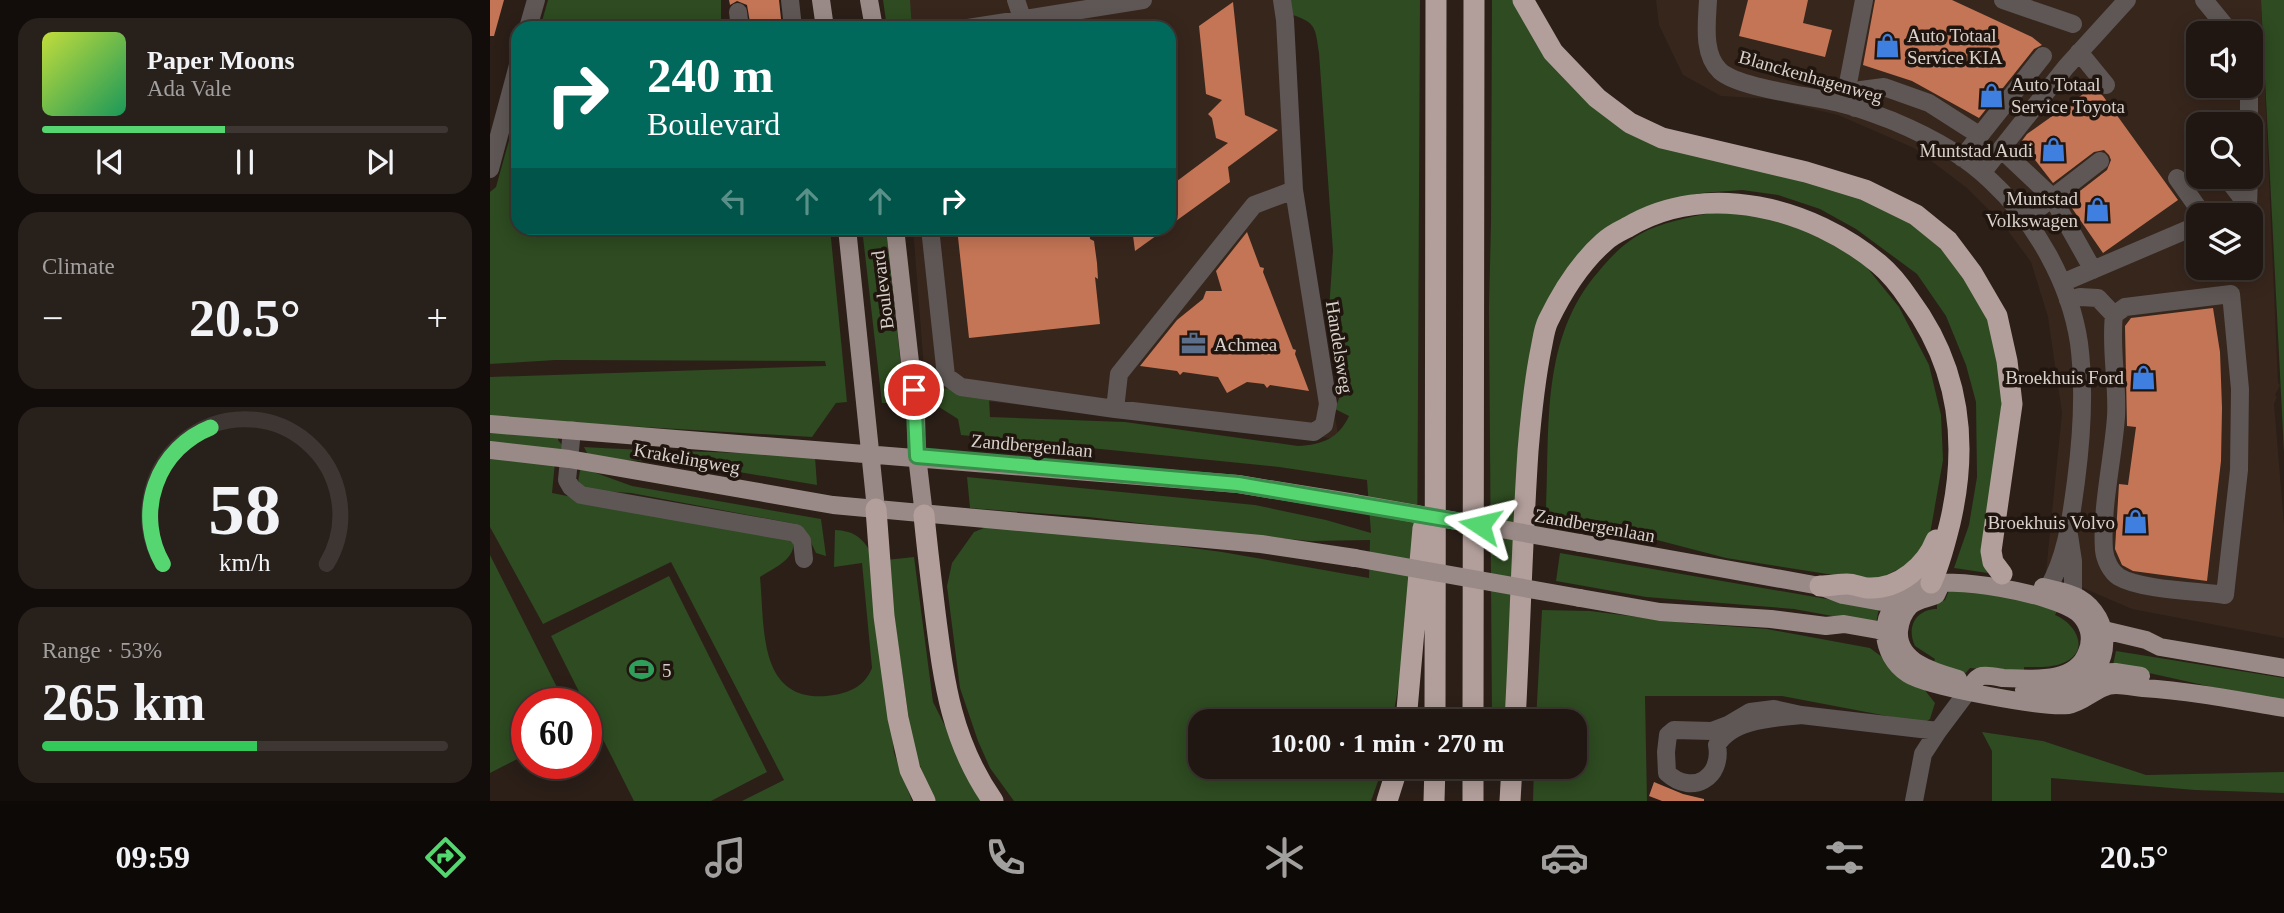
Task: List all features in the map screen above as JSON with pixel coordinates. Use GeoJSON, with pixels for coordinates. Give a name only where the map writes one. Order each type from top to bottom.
{"type":"FeatureCollection","features":[{"type":"Feature","properties":{"kind":"highway"},"geometry":{"type":"LineString","coordinates":[[1435,709],[1436,0]]}},
{"type":"Feature","properties":{"kind":"highway"},"geometry":{"type":"LineString","coordinates":[[1473,709],[1474,0]]}},
{"type":"Feature","properties":{"kind":"highway"},"geometry":{"type":"LineString","coordinates":[[1523,0],[1553,52],[1597,98],[1630,123],[1662,138],[1806,172],[1866,190],[1916,215],[1948,241],[1972,273],[1997,316],[2007,361],[2012,404],[1992,551],[1993,562],[2002,573]]}},
{"type":"Feature","properties":{"kind":"highway"},"geometry":{"type":"LineString","coordinates":[[1516,709],[1533,386],[1547,324],[1570,280],[1605,240],[1649,215],[1695,204],[1738,202],[1772,210],[1838,235],[1881,265],[1919,313],[1940,352],[1957,408],[1959,461],[1956,496],[1937,583]]}},
{"type":"Feature","properties":{"kind":"highway"},"geometry":{"type":"LineString","coordinates":[[1407,709],[1436,367]]}},
{"type":"Feature","properties":{"kind":"highway"},"geometry":{"type":"LineString","coordinates":[[1820,586],[1847,584],[1881,587],[1923,565],[1931,553],[1938,533],[1946,492],[1959,461]]}},
{"type":"Feature","properties":{"kind":"highway"},"geometry":{"type":"LineString","coordinates":[[876,509],[884,616],[898,718],[910,770],[925,801]]}},
{"type":"Feature","properties":{"kind":"highway"},"geometry":{"type":"LineString","coordinates":[[924,515],[949,709],[964,748],[993,801]]}},
{"type":"Feature","properties":{"kind":"highway"},"geometry":{"type":"LineString","coordinates":[[1387,801],[1394,779]]}},
{"type":"Feature","properties":{"kind":"highway"},"geometry":{"type":"LineString","coordinates":[[1434,801],[1435,779]]}},
{"type":"Feature","properties":{"kind":"highway"},"geometry":{"type":"LineString","coordinates":[[1473,779],[1473,801]]}},
{"type":"Feature","properties":{"kind":"highway"},"geometry":{"type":"LineString","coordinates":[[1510,801],[1511,779]]}},
{"type":"Feature","properties":{"kind":"main road"},"geometry":{"type":"LineString","coordinates":[[821,0],[825,21]]}},
{"type":"Feature","properties":{"kind":"main road"},"geometry":{"type":"LineString","coordinates":[[869,0],[873,21]]}},
{"type":"Feature","properties":{"kind":"main road","name":"Boulevard"},"geometry":{"type":"LineString","coordinates":[[848,235],[876,509]]}},
{"type":"Feature","properties":{"kind":"main road","name":"Boulevard"},"geometry":{"type":"LineString","coordinates":[[896,235],[924,515]]}},
{"type":"Feature","properties":{"kind":"main road","name":"Krakelingweg"},"geometry":{"type":"LineString","coordinates":[[490,424],[870,453]]}},
{"type":"Feature","properties":{"kind":"main road","name":"Krakelingweg"},"geometry":{"type":"LineString","coordinates":[[490,450],[569,459],[812,502],[876,509]]}},
{"type":"Feature","properties":{"kind":"main road","name":"Zandbergenlaan"},"geometry":{"type":"LineString","coordinates":[[870,453],[1238,484],[1820,586],[1843,595],[1893,604]]}},
{"type":"Feature","properties":{"kind":"main road"},"geometry":{"type":"LineString","coordinates":[[876,509],[1261,544],[1660,612],[1771,619],[1826,626],[1844,624],[1890,639],[1917,664],[1970,687]]}},
{"type":"Feature","properties":{"kind":"main road"},"geometry":{"type":"LineString","coordinates":[[2002,573],[2045,593],[2078,614],[2100,636],[2146,640],[2160,647],[2284,668]]}},
{"type":"Feature","properties":{"kind":"main road"},"geometry":{"type":"LineString","coordinates":[[1890,639],[1906,611],[1917,601],[1936,595],[1937,583]]}},
{"type":"Feature","properties":{"kind":"main road"},"geometry":{"type":"LineString","coordinates":[[1937,583],[2045,593],[2073,595],[2091,607],[2099,618],[2099,663],[2094,681],[2077,702],[2061,705],[1970,687],[1940,685],[1907,673],[1892,659],[1886,622],[1893,604],[1917,586],[1937,583]]}},
{"type":"Feature","properties":{"kind":"main road"},"geometry":{"type":"LineString","coordinates":[[1970,687],[1983,676],[2030,678],[2068,674],[2084,660],[2100,636]]}},
{"type":"Feature","properties":{"kind":"main road"},"geometry":{"type":"LineString","coordinates":[[2094,681],[2176,690],[2284,708]]}},
{"type":"Feature","properties":{"kind":"street"},"geometry":{"type":"LineString","coordinates":[[530,21],[536,0]]}},
{"type":"Feature","properties":{"kind":"street"},"geometry":{"type":"LineString","coordinates":[[790,0],[792,21]]}},
{"type":"Feature","properties":{"kind":"street"},"geometry":{"type":"LineString","coordinates":[[1016,0],[1022,18]]}},
{"type":"Feature","properties":{"kind":"street"},"geometry":{"type":"LineString","coordinates":[[1006,21],[1143,0]]}},
{"type":"Feature","properties":{"kind":"street","name":"Handelsweg"},"geometry":{"type":"LineString","coordinates":[[931,235],[946,376],[961,387],[1115,409],[1314,432],[1324,425],[1328,404],[1294,190],[1282,0]]}},
{"type":"Feature","properties":{"kind":"street","name":"Blanckenhagenweg"},"geometry":{"type":"LineString","coordinates":[[1708,0],[1710,54],[1721,71],[1749,84],[1850,106],[1944,145],[1992,181],[2032,227],[2062,283],[2068,300],[2079,342],[2083,419],[2069,531],[2055,573],[2045,593]]}},
{"type":"Feature","properties":{"kind":"street"},"geometry":{"type":"LineString","coordinates":[[1850,106],[1864,0]]}},
{"type":"Feature","properties":{"kind":"street"},"geometry":{"type":"LineString","coordinates":[[1850,106],[1861,90],[1876,0]]}},
{"type":"Feature","properties":{"kind":"street"},"geometry":{"type":"LineString","coordinates":[[2003,0],[2073,24]]}},
{"type":"Feature","properties":{"kind":"street"},"geometry":{"type":"LineString","coordinates":[[1982,173],[2079,52],[2127,0]]}},
{"type":"Feature","properties":{"kind":"street"},"geometry":{"type":"LineString","coordinates":[[2204,0],[2221,21]]}},
{"type":"Feature","properties":{"kind":"street"},"geometry":{"type":"LineString","coordinates":[[1089,9],[1090,21]]}},
{"type":"Feature","properties":{"kind":"street"},"geometry":{"type":"LineString","coordinates":[[2079,52],[2106,85]]}},
{"type":"Feature","properties":{"kind":"street"},"geometry":{"type":"LineString","coordinates":[[1962,158],[2043,56]]}},
{"type":"Feature","properties":{"kind":"street"},"geometry":{"type":"LineString","coordinates":[[1861,90],[1884,87],[1929,103],[1979,135]]}},
{"type":"Feature","properties":{"kind":"street"},"geometry":{"type":"LineString","coordinates":[[490,169],[511,91]]}},
{"type":"Feature","properties":{"kind":"street"},"geometry":{"type":"LineString","coordinates":[[2001,149],[2052,197],[2093,270]]}},
{"type":"Feature","properties":{"kind":"street"},"geometry":{"type":"LineString","coordinates":[[2025,219],[2100,161]]}},
{"type":"Feature","properties":{"kind":"street"},"geometry":{"type":"LineString","coordinates":[[2177,178],[2195,203]]}},
{"type":"Feature","properties":{"kind":"street"},"geometry":{"type":"LineString","coordinates":[[2235,189],[2246,203]]}},
{"type":"Feature","properties":{"kind":"street"},"geometry":{"type":"LineString","coordinates":[[1115,409],[1119,374],[1255,205],[1294,190]]}},
{"type":"Feature","properties":{"kind":"street"},"geometry":{"type":"LineString","coordinates":[[2062,283],[2186,230]]}},
{"type":"Feature","properties":{"kind":"street"},"geometry":{"type":"LineString","coordinates":[[2231,294],[2240,389],[2239,456],[2225,595],[2137,583],[2118,576],[2108,564],[2104,551],[2111,456],[2116,418],[2112,337],[2114,316],[2125,307],[2231,294]]}},
{"type":"Feature","properties":{"kind":"street"},"geometry":{"type":"LineString","coordinates":[[2068,300],[2080,297],[2098,298],[2114,316]]}},
{"type":"Feature","properties":{"kind":"street"},"geometry":{"type":"LineString","coordinates":[[572,430],[567,480],[581,495],[796,533],[802,541],[804,559]]}},
{"type":"Feature","properties":{"kind":"street"},"geometry":{"type":"LineString","coordinates":[[2080,453],[2111,456]]}},
{"type":"Feature","properties":{"kind":"street","name":"Blanckenhagenweg"},"geometry":{"type":"LineString","coordinates":[[2069,531],[2073,561],[2073,595]]}},
{"type":"Feature","properties":{"kind":"street"},"geometry":{"type":"LineString","coordinates":[[1940,685],[1949,715]]}},
{"type":"Feature","properties":{"kind":"street"},"geometry":{"type":"LineString","coordinates":[[1914,801],[1923,754],[1970,687]]}},
{"type":"Feature","properties":{"kind":"street"},"geometry":{"type":"LineString","coordinates":[[1801,715],[1749,723],[1722,737],[1717,745],[1719,757],[1714,773],[1702,781],[1690,784],[1676,781],[1667,772],[1668,735],[1674,730],[1712,731],[1750,712],[1762,710],[1774,709],[1801,715],[1938,731]]}},
{"type":"Feature","properties":{"kind":"shaded area"},"geometry":{"type":"Polygon","coordinates":[[[905,0],[1301,0],[1287,34],[1294,190],[1339,439],[926,395],[914,235],[1176,235],[1176,21],[905,21],[905,0]]]}},
{"type":"Feature","properties":{"kind":"shaded area"},"geometry":{"type":"Polygon","coordinates":[[[1656,0],[2261,0],[2262,21],[2186,21],[2186,98],[2263,98],[2263,45],[2280,385],[2274,404],[2284,524],[2284,638],[2132,609],[2046,572],[2062,413],[2048,317],[2031,262],[2003,224],[1967,188],[1914,148],[1838,115],[1771,99],[1721,96],[1683,75],[1659,25],[1656,0]]]}},
{"type":"Feature","properties":{"kind":"green space"},"geometry":{"type":"Polygon","coordinates":[[[548,0],[721,0],[721,21],[542,21],[548,0]]]}},
{"type":"Feature","properties":{"kind":"green space"},"geometry":{"type":"Polygon","coordinates":[[[883,0],[910,0],[912,21],[886,21],[883,0]]]}},
{"type":"Feature","properties":{"kind":"green space"},"geometry":{"type":"Polygon","coordinates":[[[1290,0],[1420,0],[1417,588],[1394,709],[1188,709],[1188,779],[1379,779],[1371,801],[1014,801],[990,768],[960,688],[947,586],[952,563],[974,532],[984,528],[1016,528],[1162,544],[1369,578],[1370,540],[1310,541],[1089,517],[970,508],[967,477],[1255,505],[1371,533],[1367,480],[1279,467],[961,435],[958,419],[939,407],[932,389],[966,388],[989,398],[990,417],[1125,422],[1298,446],[1322,442],[1340,430],[1349,416],[1335,409],[1343,380],[1328,325],[1333,251],[1319,53],[1314,28],[1307,21],[1293,15],[1290,0]]]}},
{"type":"Feature","properties":{"kind":"green space"},"geometry":{"type":"Polygon","coordinates":[[[1492,0],[1519,0],[1624,117],[1885,196],[1943,249],[1967,278],[1997,346],[2001,431],[1988,573],[1954,568],[1969,525],[1977,477],[1976,402],[1966,365],[1946,316],[1917,274],[1856,229],[1820,209],[1778,195],[1742,190],[1701,193],[1656,204],[1628,216],[1544,322],[1516,709],[1492,709],[1489,307],[1492,0]]]}},
{"type":"Feature","properties":{"kind":"green space"},"geometry":{"type":"Polygon","coordinates":[[[2261,0],[2284,0],[2284,453],[2263,21],[2261,0]]]}},
{"type":"Feature","properties":{"kind":"green space"},"geometry":{"type":"Polygon","coordinates":[[[511,133],[511,235],[831,235],[847,402],[836,403],[812,437],[560,422],[558,440],[562,445],[560,452],[556,452],[552,493],[793,540],[788,558],[760,577],[765,640],[778,676],[791,689],[809,695],[834,695],[852,690],[866,679],[872,668],[862,563],[834,567],[835,530],[861,539],[872,554],[894,753],[912,801],[742,801],[784,780],[671,562],[543,624],[490,527],[490,377],[826,366],[825,361],[555,360],[490,364],[490,192],[496,187],[511,133]]]}},
{"type":"Feature","properties":{"kind":"green space"},"geometry":{"type":"Polygon","coordinates":[[[1720,211],[1781,217],[1860,259],[1899,307],[1929,365],[1941,415],[1943,460],[1930,534],[1913,562],[1878,579],[1865,580],[1726,558],[1546,511],[1552,385],[1557,354],[1566,325],[1580,297],[1610,259],[1640,234],[1675,221],[1720,211]]]}},
{"type":"Feature","properties":{"kind":"green space"},"geometry":{"type":"Polygon","coordinates":[[[863,235],[887,235],[905,403],[882,403],[863,235]]]}},
{"type":"Feature","properties":{"kind":"green space"},"geometry":{"type":"Polygon","coordinates":[[[584,447],[815,457],[817,485],[667,460],[611,461],[589,457],[584,447]]]}},
{"type":"Feature","properties":{"kind":"green space"},"geometry":{"type":"Polygon","coordinates":[[[585,469],[632,486],[821,519],[826,556],[816,553],[806,532],[796,524],[631,493],[587,490],[578,482],[580,470],[585,469]]]}},
{"type":"Feature","properties":{"kind":"green space"},"geometry":{"type":"Polygon","coordinates":[[[1560,553],[1879,608],[1876,624],[1794,609],[1646,597],[1556,581],[1560,553]]]}},
{"type":"Feature","properties":{"kind":"green space"},"geometry":{"type":"Polygon","coordinates":[[[490,555],[557,688],[511,688],[511,762],[490,773],[490,555]]]}},
{"type":"Feature","properties":{"kind":"green space"},"geometry":{"type":"Polygon","coordinates":[[[914,557],[933,702],[958,752],[989,801],[934,801],[913,748],[886,560],[914,557]]]}},
{"type":"Feature","properties":{"kind":"green space","name":"5"},"geometry":{"type":"Polygon","coordinates":[[[669,576],[767,772],[711,801],[634,801],[602,737],[602,688],[577,688],[551,636],[669,576]]]}},
{"type":"Feature","properties":{"kind":"green space"},"geometry":{"type":"Polygon","coordinates":[[[1950,588],[2015,595],[2057,611],[2055,615],[2075,631],[2079,645],[2077,652],[2072,658],[2058,665],[2024,667],[2024,673],[1970,668],[1964,675],[1933,664],[1935,659],[1915,646],[1912,626],[1923,612],[1937,609],[1937,603],[1945,600],[1950,588]]]}},
{"type":"Feature","properties":{"kind":"green space"},"geometry":{"type":"Polygon","coordinates":[[[1542,610],[1590,611],[1686,623],[1767,629],[1870,648],[1924,689],[1935,703],[1930,719],[1924,723],[1782,696],[1645,696],[1647,801],[1533,801],[1534,779],[1587,779],[1587,709],[1537,709],[1542,610]]]}},
{"type":"Feature","properties":{"kind":"green space"},"geometry":{"type":"Polygon","coordinates":[[[2116,651],[2284,678],[2284,703],[2113,665],[2116,651]]]}},
{"type":"Feature","properties":{"kind":"green space"},"geometry":{"type":"Polygon","coordinates":[[[1982,732],[2043,741],[2146,775],[2284,772],[2284,793],[2195,790],[2051,778],[2051,801],[1992,801],[1992,751],[1982,732]]]}},
{"type":"Feature","properties":{"kind":"building"},"geometry":{"type":"Polygon","coordinates":[[[490,0],[504,0],[494,36],[490,36],[490,0]]]}},
{"type":"Feature","properties":{"kind":"building"},"geometry":{"type":"Polygon","coordinates":[[[729,0],[779,0],[781,21],[750,21],[747,5],[737,1],[730,5],[729,0]]]}},
{"type":"Feature","properties":{"kind":"building"},"geometry":{"type":"Polygon","coordinates":[[[1748,0],[1808,0],[1803,23],[1832,30],[1825,57],[1739,36],[1748,0]]]}},
{"type":"Feature","properties":{"kind":"building"},"geometry":{"type":"Polygon","coordinates":[[[1875,0],[1952,0],[2032,37],[2042,45],[2034,49],[1979,118],[1912,81],[1863,65],[1875,0]]]}},
{"type":"Feature","properties":{"kind":"building"},"geometry":{"type":"Polygon","coordinates":[[[1233,2],[1245,115],[1278,130],[1228,167],[1230,182],[1176,221],[1176,182],[1228,143],[1216,138],[1212,118],[1208,114],[1222,100],[1206,94],[1199,26],[1233,2]]]}},
{"type":"Feature","properties":{"kind":"building"},"geometry":{"type":"Polygon","coordinates":[[[2093,87],[2103,96],[2178,200],[2103,253],[2067,201],[2107,170],[2111,160],[2109,155],[2104,150],[2094,152],[2053,183],[2021,142],[2027,134],[2093,87]]]}},
{"type":"Feature","properties":{"kind":"building"},"geometry":{"type":"Polygon","coordinates":[[[1247,232],[1260,267],[1264,268],[1263,272],[1293,349],[1296,350],[1295,354],[1309,391],[1270,385],[1267,388],[1264,384],[1247,382],[1227,393],[1218,377],[1183,372],[1180,375],[1177,371],[1140,366],[1177,320],[1203,299],[1206,291],[1222,291],[1216,271],[1247,232]]]}},
{"type":"Feature","properties":{"kind":"building"},"geometry":{"type":"Polygon","coordinates":[[[958,235],[1090,235],[1094,241],[1097,263],[1098,279],[1095,277],[1100,324],[969,338],[958,235]]]}},
{"type":"Feature","properties":{"kind":"building"},"geometry":{"type":"Polygon","coordinates":[[[1133,235],[1157,235],[1135,251],[1133,235]]]}},
{"type":"Feature","properties":{"kind":"building"},"geometry":{"type":"Polygon","coordinates":[[[2213,308],[2220,352],[2221,461],[2207,581],[2133,571],[2122,565],[2115,549],[2119,484],[2128,485],[2136,427],[2127,426],[2125,326],[2131,318],[2213,308]]]}},
{"type":"Feature","properties":{"kind":"building"},"geometry":{"type":"Polygon","coordinates":[[[1654,782],[1704,801],[1662,801],[1649,796],[1654,782]]]}},
{"type":"Feature","properties":{"kind":"place","name":"Auto Totaal Service KIA"},"geometry":{"type":"Point","coordinates":[1887,46]}},
{"type":"Feature","properties":{"kind":"place","name":"Auto Totaal Service Toyota"},"geometry":{"type":"Point","coordinates":[1991,95]}},
{"type":"Feature","properties":{"kind":"place","name":"Muntstad Audi"},"geometry":{"type":"Point","coordinates":[2053,150]}},
{"type":"Feature","properties":{"kind":"place","name":"Muntstad Volkswagen"},"geometry":{"type":"Point","coordinates":[2098,209]}},
{"type":"Feature","properties":{"kind":"place","name":"Achmea"},"geometry":{"type":"Point","coordinates":[1194,344]}},
{"type":"Feature","properties":{"kind":"place","name":"Broekhuis Ford"},"geometry":{"type":"Point","coordinates":[2144,377]}},
{"type":"Feature","properties":{"kind":"place","name":"Broekhuis Volvo"},"geometry":{"type":"Point","coordinates":[2135,522]}},
{"type":"Feature","properties":{"kind":"place","name":"5"},"geometry":{"type":"Point","coordinates":[642,670]}},
{"type":"Feature","properties":{"kind":"route"},"geometry":{"type":"LineString","coordinates":[[914,390],[917,456],[1238,484],[1480,525]]}}]}
